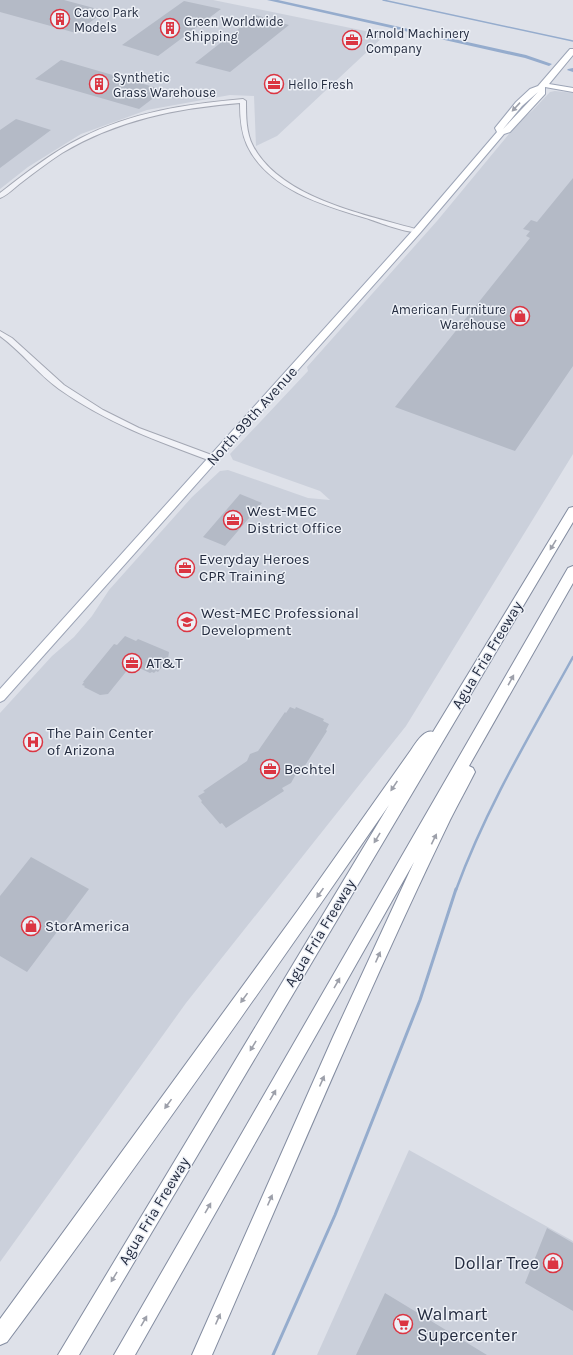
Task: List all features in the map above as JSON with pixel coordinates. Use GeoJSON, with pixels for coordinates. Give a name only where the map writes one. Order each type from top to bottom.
{"type":"FeatureCollection","features":[{"type":"Feature","properties":{"kind":"highway","name":"Agua Fria Freeway"},"geometry":{"type":"LineString","coordinates":[[68,1355],[573,511]]}},
{"type":"Feature","properties":{"kind":"highway","name":"Agua Fria Freeway"},"geometry":{"type":"LineString","coordinates":[[124,1355],[573,571]]}},
{"type":"Feature","properties":{"kind":"highway"},"geometry":{"type":"LineString","coordinates":[[0,1335],[52,1266],[304,915],[416,754],[460,700]]}},
{"type":"Feature","properties":{"kind":"highway"},"geometry":{"type":"LineString","coordinates":[[202,1355],[339,1043],[414,881],[468,774],[492,714]]}},
{"type":"Feature","properties":{"kind":"main road","name":"North 99th Avenue"},"geometry":{"type":"LineString","coordinates":[[0,697],[417,231],[502,132],[507,130],[542,92],[545,84],[573,51]]}},
{"type":"Feature","properties":{"kind":"main road"},"geometry":{"type":"LineString","coordinates":[[545,84],[573,83]]}},
{"type":"Feature","properties":{"kind":"main road"},"geometry":{"type":"LineString","coordinates":[[545,84],[573,90]]}},
{"type":"Feature","properties":{"kind":"street"},"geometry":{"type":"LineString","coordinates":[[0,196],[62,150],[112,126],[183,107],[243,101],[244,124],[250,146],[262,163],[278,178],[319,200],[417,231]]}},
{"type":"Feature","properties":{"kind":"street"},"geometry":{"type":"LineString","coordinates":[[0,333],[10,340],[61,387],[100,412],[136,430],[214,459]]}},
{"type":"Feature","properties":{"kind":"shaded area"},"geometry":{"type":"Polygon","coordinates":[[[0,0],[213,0],[385,35],[277,136],[256,146],[254,96],[230,95],[147,110],[81,134],[28,167],[0,189],[0,0]]]}},
{"type":"Feature","properties":{"kind":"shaded area"},"geometry":{"type":"Polygon","coordinates":[[[555,91],[573,93],[573,454],[406,726],[186,1003],[0,1262],[0,713],[52,656],[74,637],[92,616],[109,590],[192,497],[220,471],[228,470],[308,498],[330,500],[320,491],[233,460],[230,454],[308,371],[307,367],[437,221],[518,123],[550,92],[555,91]]]}},
{"type":"Feature","properties":{"kind":"shaded area"},"geometry":{"type":"Polygon","coordinates":[[[409,1150],[573,1241],[573,1355],[317,1355],[409,1150]]]}},
{"type":"Feature","properties":{"kind":"building","name":"Cavco Park Models"},"geometry":{"type":"Polygon","coordinates":[[[0,0],[64,0],[105,11],[76,33],[0,12],[0,0]]]}},
{"type":"Feature","properties":{"kind":"building","name":"Green Worldwide Shipping"},"geometry":{"type":"Polygon","coordinates":[[[184,1],[221,9],[158,56],[122,45],[184,1]]]}},
{"type":"Feature","properties":{"kind":"building"},"geometry":{"type":"Polygon","coordinates":[[[256,15],[289,25],[230,72],[195,63],[256,15]]]}},
{"type":"Feature","properties":{"kind":"building","name":"Synthetic Grass Warehouse"},"geometry":{"type":"Polygon","coordinates":[[[61,60],[164,90],[139,109],[35,79],[61,60]]]}},
{"type":"Feature","properties":{"kind":"building"},"geometry":{"type":"Polygon","coordinates":[[[16,119],[51,130],[0,168],[0,130],[16,119]]]}},
{"type":"Feature","properties":{"kind":"building","name":"American Furniture Warehouse"},"geometry":{"type":"Polygon","coordinates":[[[573,178],[573,366],[515,451],[395,407],[530,238],[526,236],[530,231],[523,229],[531,220],[537,222],[573,178]]]}},
{"type":"Feature","properties":{"kind":"building","name":"West-MEC District Office"},"geometry":{"type":"Polygon","coordinates":[[[240,494],[262,503],[225,546],[203,537],[240,494]]]}},
{"type":"Feature","properties":{"kind":"building","name":"AT&T"},"geometry":{"type":"Polygon","coordinates":[[[125,636],[136,641],[138,639],[169,652],[168,659],[158,672],[156,671],[154,673],[150,673],[137,667],[129,668],[108,694],[100,695],[84,687],[85,686],[82,685],[83,682],[114,644],[117,645],[125,636]]]}},
{"type":"Feature","properties":{"kind":"building","name":"Bechtel"},"geometry":{"type":"Polygon","coordinates":[[[290,707],[295,709],[296,707],[324,719],[323,721],[329,724],[326,730],[327,731],[299,775],[296,774],[291,783],[282,788],[284,791],[226,828],[222,823],[220,824],[201,802],[202,801],[198,796],[247,761],[250,754],[258,751],[290,707]]]}},
{"type":"Feature","properties":{"kind":"building","name":"StorAmerica"},"geometry":{"type":"Polygon","coordinates":[[[31,857],[89,889],[27,972],[0,956],[0,896],[31,857]]]}},
{"type":"Feature","properties":{"kind":"building","name":"Dollar Tree"},"geometry":{"type":"Polygon","coordinates":[[[547,1228],[573,1243],[573,1311],[525,1283],[547,1228]]]}},
{"type":"Feature","properties":{"kind":"building","name":"Walmart Supercenter"},"geometry":{"type":"Polygon","coordinates":[[[385,1293],[487,1355],[356,1355],[385,1293]]]}},
{"type":"Feature","properties":{"kind":"waterway"},"geometry":{"type":"LineString","coordinates":[[270,0],[526,57],[549,64]]}},
{"type":"Feature","properties":{"kind":"waterway"},"geometry":{"type":"LineString","coordinates":[[383,0],[573,41]]}},
{"type":"Feature","properties":{"kind":"waterway"},"geometry":{"type":"LineString","coordinates":[[456,890],[495,800],[525,742],[573,657]]}},
{"type":"Feature","properties":{"kind":"waterway"},"geometry":{"type":"LineString","coordinates":[[273,1355],[335,1215],[420,1000],[456,889]]}},
{"type":"Feature","properties":{"kind":"place","name":"Cavco Park Models"},"geometry":{"type":"Point","coordinates":[60,19]}},
{"type":"Feature","properties":{"kind":"place","name":"Green Worldwide Shipping"},"geometry":{"type":"Point","coordinates":[170,28]}},
{"type":"Feature","properties":{"kind":"place","name":"Arnold Machinery Company"},"geometry":{"type":"Point","coordinates":[352,40]}},
{"type":"Feature","properties":{"kind":"place","name":"Synthetic Grass Warehouse"},"geometry":{"type":"Point","coordinates":[99,84]}},
{"type":"Feature","properties":{"kind":"place","name":"Hello Fresh"},"geometry":{"type":"Point","coordinates":[274,84]}},
{"type":"Feature","properties":{"kind":"place","name":"American Furniture Warehouse"},"geometry":{"type":"Point","coordinates":[520,316]}},
{"type":"Feature","properties":{"kind":"place","name":"West-MEC District Office"},"geometry":{"type":"Point","coordinates":[233,520]}},
{"type":"Feature","properties":{"kind":"place","name":"Everyday Heroes CPR Training"},"geometry":{"type":"Point","coordinates":[185,568]}},
{"type":"Feature","properties":{"kind":"place","name":"West-MEC Professional Development"},"geometry":{"type":"Point","coordinates":[187,622]}},
{"type":"Feature","properties":{"kind":"place","name":"AT&T"},"geometry":{"type":"Point","coordinates":[132,663]}},
{"type":"Feature","properties":{"kind":"place","name":"The Pain Center of Arizona"},"geometry":{"type":"Point","coordinates":[33,742]}},
{"type":"Feature","properties":{"kind":"place","name":"Bechtel"},"geometry":{"type":"Point","coordinates":[270,769]}},
{"type":"Feature","properties":{"kind":"place","name":"StorAmerica"},"geometry":{"type":"Point","coordinates":[31,926]}},
{"type":"Feature","properties":{"kind":"place","name":"Dollar Tree"},"geometry":{"type":"Point","coordinates":[553,1263]}},
{"type":"Feature","properties":{"kind":"place","name":"Walmart Supercenter"},"geometry":{"type":"Point","coordinates":[403,1324]}}]}
